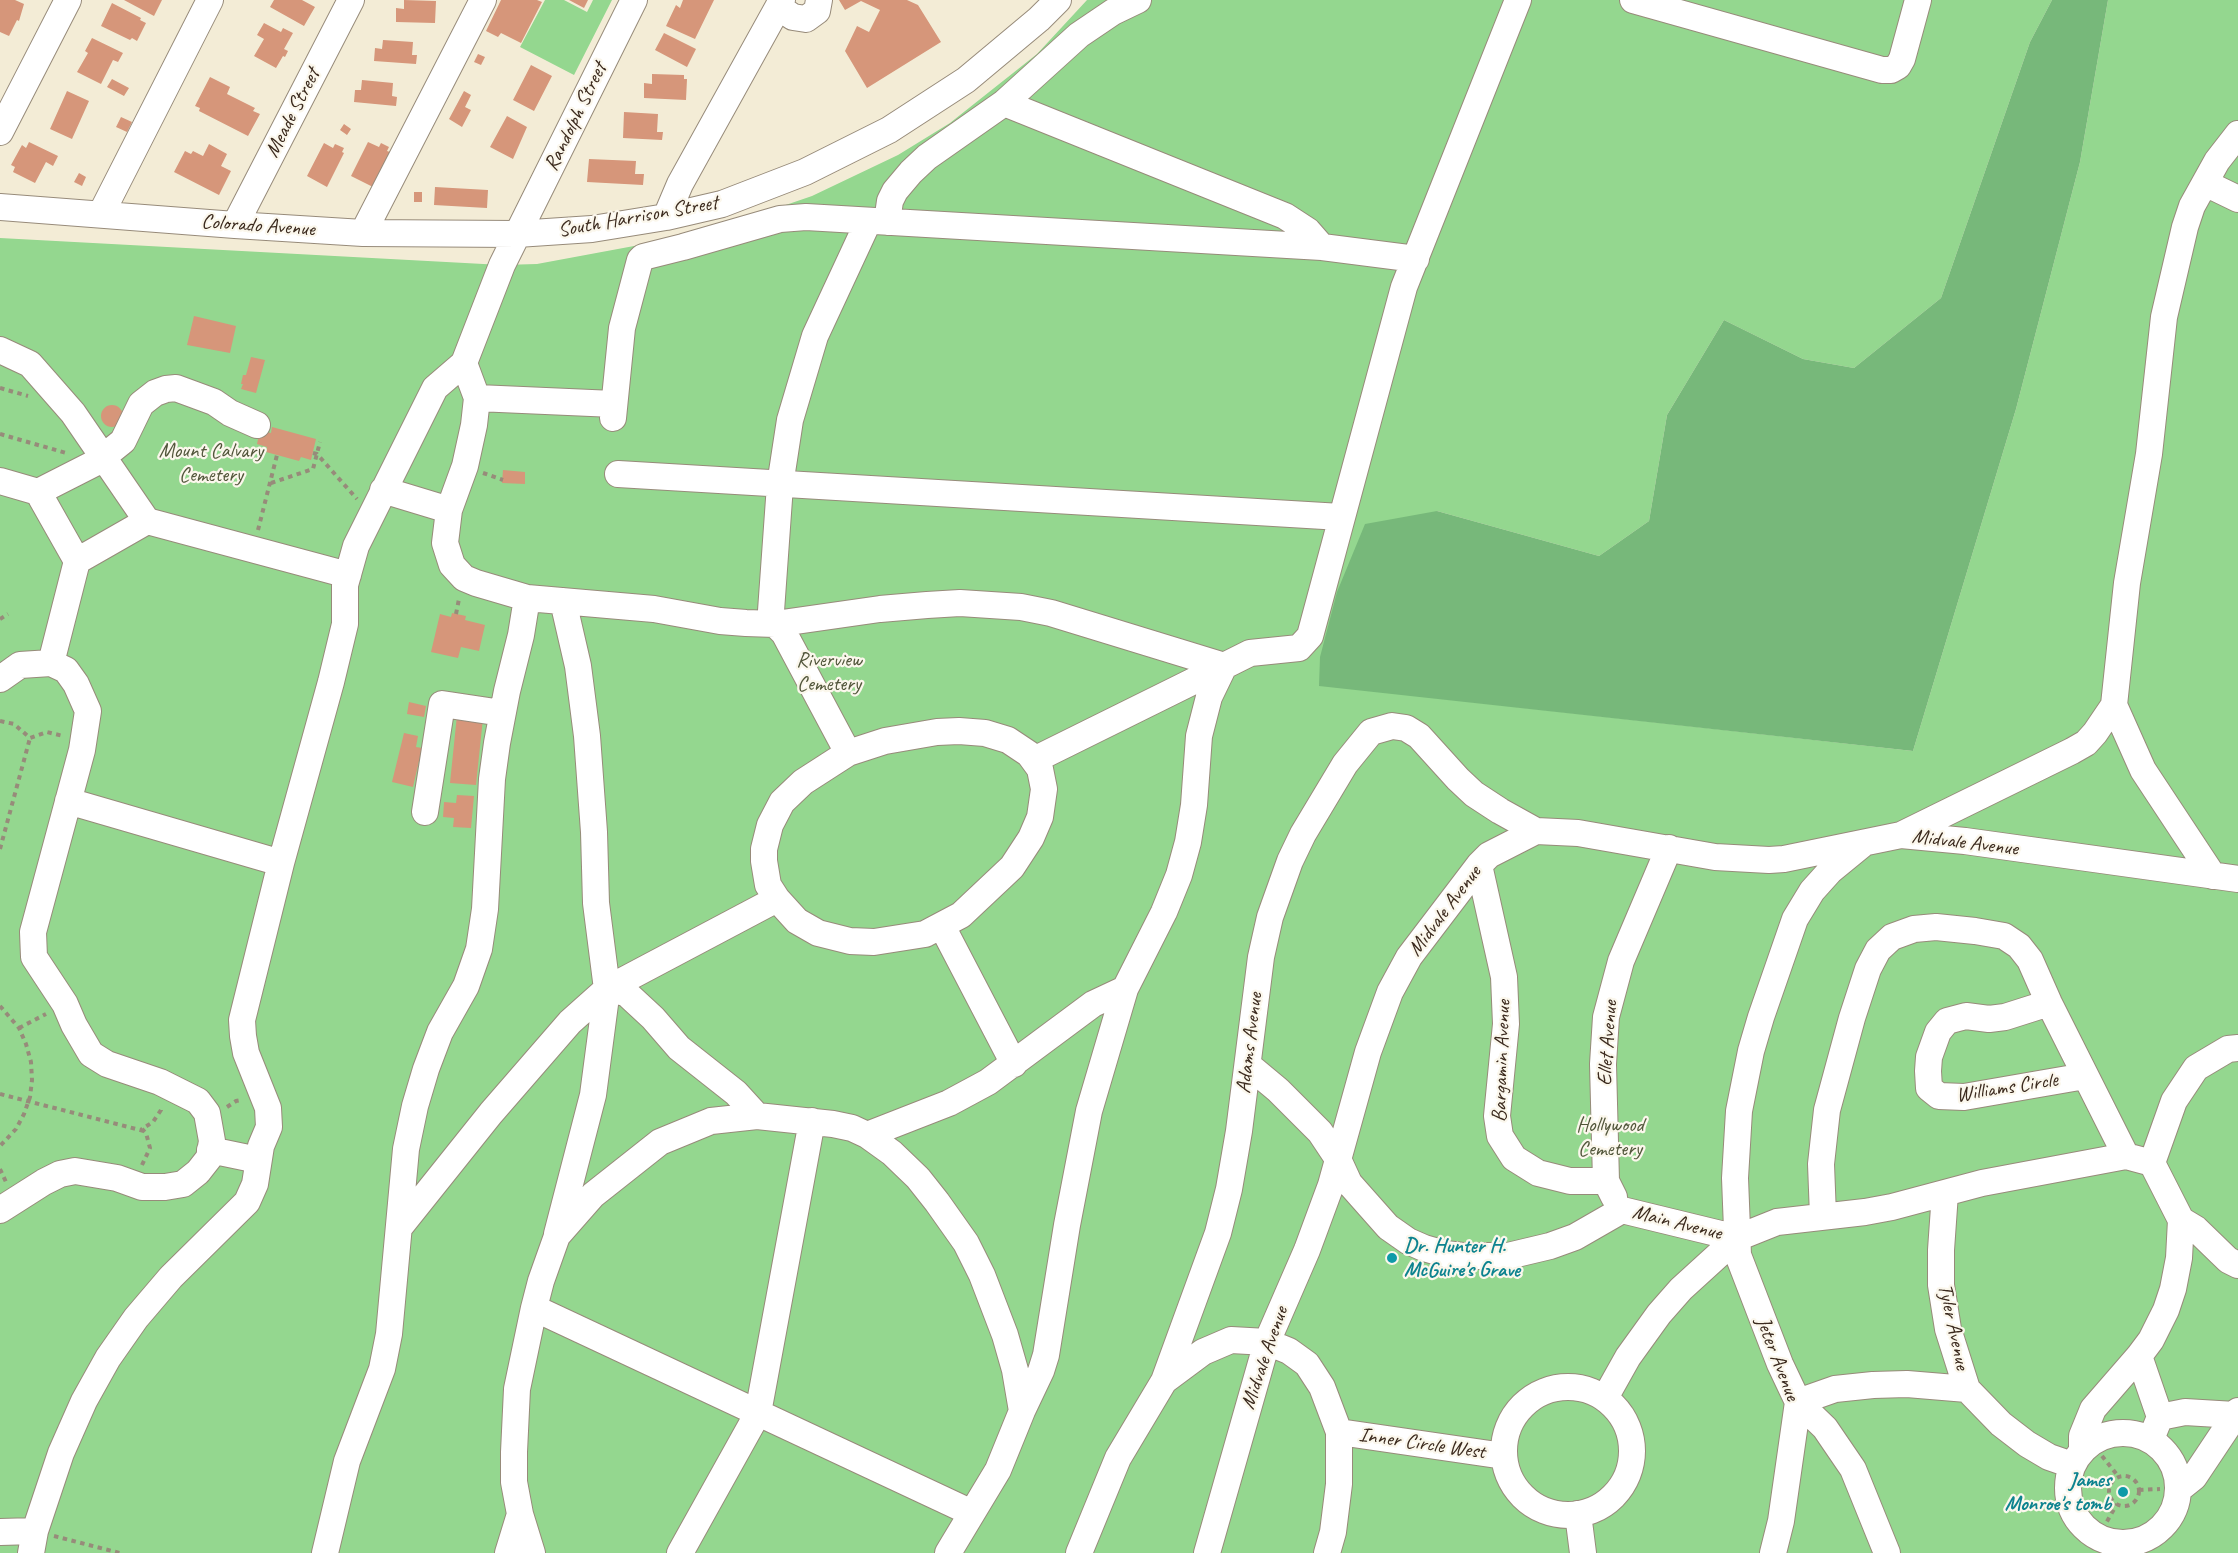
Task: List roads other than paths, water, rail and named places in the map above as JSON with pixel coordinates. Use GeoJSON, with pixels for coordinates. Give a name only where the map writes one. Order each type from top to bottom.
{"type":"FeatureCollection","features":[{"type":"Feature","properties":{"kind":"street"},"geometry":{"type":"LineString","coordinates":[[0,132],[68,0]]}},
{"type":"Feature","properties":{"kind":"street"},"geometry":{"type":"LineString","coordinates":[[101,214],[210,0]]}},
{"type":"Feature","properties":{"kind":"street","name":"Meade Street"},"geometry":{"type":"LineString","coordinates":[[235,225],[351,0]]}},
{"type":"Feature","properties":{"kind":"street"},"geometry":{"type":"LineString","coordinates":[[363,233],[483,0]]}},
{"type":"Feature","properties":{"kind":"street","name":"Randolph Street"},"geometry":{"type":"LineString","coordinates":[[464,363],[502,265],[634,0]]}},
{"type":"Feature","properties":{"kind":"street"},"geometry":{"type":"LineString","coordinates":[[666,217],[680,184],[780,4],[793,17],[806,19],[817,11],[819,0]]}},
{"type":"Feature","properties":{"kind":"street","name":"South Harrison Street"},"geometry":{"type":"LineString","coordinates":[[518,234],[592,229],[666,217],[722,204],[795,176],[889,130],[966,80],[1039,19],[1058,0]]}},
{"type":"Feature","properties":{"kind":"street"},"geometry":{"type":"LineString","coordinates":[[848,753],[784,633],[775,624],[771,611],[780,485],[790,420],[809,355],[829,304],[895,191],[911,171],[927,157],[1004,103],[1079,35],[1113,12],[1138,0]]}},
{"type":"Feature","properties":{"kind":"street"},"geometry":{"type":"LineString","coordinates":[[1034,760],[1250,653],[1299,648],[1310,636],[1404,287],[1518,0]]}},
{"type":"Feature","properties":{"kind":"street"},"geometry":{"type":"LineString","coordinates":[[1633,0],[1882,70],[1891,70],[1902,60],[1918,0]]}},
{"type":"Feature","properties":{"kind":"street"},"geometry":{"type":"LineString","coordinates":[[1004,103],[1286,216],[1308,231],[1323,247]]}},
{"type":"Feature","properties":{"kind":"street"},"geometry":{"type":"LineString","coordinates":[[1901,835],[2086,743],[2096,733],[2114,705],[2127,583],[2149,454],[2164,318],[2192,206],[2217,161],[2238,134]]}},
{"type":"Feature","properties":{"kind":"street"},"geometry":{"type":"LineString","coordinates":[[2205,183],[2238,199]]}},
{"type":"Feature","properties":{"kind":"street","name":"Colorado Avenue"},"geometry":{"type":"LineString","coordinates":[[0,207],[363,233],[518,234]]}},
{"type":"Feature","properties":{"kind":"street"},"geometry":{"type":"LineString","coordinates":[[477,398],[614,411],[622,328],[637,264],[643,257],[780,219],[806,217],[1323,247],[1416,259]]}},
{"type":"Feature","properties":{"kind":"street"},"geometry":{"type":"LineString","coordinates":[[0,350],[30,364],[74,413],[101,459],[147,521],[348,575]]}},
{"type":"Feature","properties":{"kind":"street"},"geometry":{"type":"LineString","coordinates":[[0,1532],[33,1542],[61,1452],[84,1401],[108,1358],[136,1318],[171,1277],[247,1202],[255,1184],[261,1146],[269,1127],[268,1108],[246,1053],[242,1020],[345,624],[345,585],[356,546],[435,388],[464,363],[477,398],[465,466],[449,510],[445,543],[452,565],[464,578],[527,598],[654,609],[720,621],[775,624],[880,609],[949,603],[992,604],[1051,613],[1224,666]]}},
{"type":"Feature","properties":{"kind":"street"},"geometry":{"type":"LineString","coordinates":[[0,482],[38,492],[101,459],[123,441],[141,404],[155,393],[166,389],[176,388],[214,402],[230,413],[257,425]]}},
{"type":"Feature","properties":{"kind":"street"},"geometry":{"type":"LineString","coordinates":[[618,474],[1341,517]]}},
{"type":"Feature","properties":{"kind":"street"},"geometry":{"type":"LineString","coordinates":[[383,490],[420,499],[449,510]]}},
{"type":"Feature","properties":{"kind":"street"},"geometry":{"type":"LineString","coordinates":[[38,492],[77,561],[51,663]]}},
{"type":"Feature","properties":{"kind":"street"},"geometry":{"type":"LineString","coordinates":[[77,561],[147,521]]}},
{"type":"Feature","properties":{"kind":"street"},"geometry":{"type":"LineString","coordinates":[[325,1553],[347,1461],[382,1368],[389,1334],[406,1149],[415,1106],[440,1032],[466,986],[479,949],[485,909],[492,779],[502,713],[521,635],[527,598]]}},
{"type":"Feature","properties":{"kind":"street"},"geometry":{"type":"LineString","coordinates":[[532,1553],[519,1514],[514,1482],[516,1399],[534,1308],[557,1236],[593,1095],[607,989],[596,903],[594,832],[587,736],[578,666],[563,601]]}},
{"type":"Feature","properties":{"kind":"street"},"geometry":{"type":"LineString","coordinates":[[0,679],[20,665],[51,663],[66,670],[88,711],[82,750],[33,932],[34,957],[65,1004],[91,1054],[107,1064],[155,1080],[198,1101],[207,1113],[211,1139],[209,1158],[198,1172],[183,1184],[165,1187],[142,1186],[117,1178],[75,1171],[60,1174],[0,1210]]}},
{"type":"Feature","properties":{"kind":"street"},"geometry":{"type":"LineString","coordinates":[[948,1553],[998,1470],[1041,1371],[1046,1354],[1089,1111],[1125,989],[1164,912],[1179,875],[1188,842],[1194,805],[1199,736],[1209,697],[1224,666]]}},
{"type":"Feature","properties":{"kind":"street"},"geometry":{"type":"LineString","coordinates":[[425,812],[442,704],[502,713]]}},
{"type":"Feature","properties":{"kind":"street"},"geometry":{"type":"LineString","coordinates":[[2114,705],[2143,770],[2226,877]]}},
{"type":"Feature","properties":{"kind":"street","name":"Adams Avenue"},"geometry":{"type":"LineString","coordinates":[[1078,1553],[1118,1458],[1164,1381],[1225,1210],[1239,1131],[1263,946],[1283,878],[1309,823],[1345,764],[1368,735],[1380,728],[1392,726],[1412,731],[1474,794],[1500,812],[1536,831]]}},
{"type":"Feature","properties":{"kind":"street"},"geometry":{"type":"LineString","coordinates":[[959,731],[985,733],[1008,740],[1020,747],[1040,769],[1044,798],[1040,817],[1031,838],[1012,867],[961,915],[942,926],[925,934],[874,942],[850,941],[829,936],[807,928],[797,921],[768,885],[764,861],[766,837],[775,814],[791,793],[803,782],[848,753],[885,741],[929,733],[959,731]]}},
{"type":"Feature","properties":{"kind":"street"},"geometry":{"type":"LineString","coordinates":[[68,801],[281,863]]}},
{"type":"Feature","properties":{"kind":"street","name":"Midvale Avenue"},"geometry":{"type":"LineString","coordinates":[[1207,1553],[1267,1342],[1307,1250],[1338,1159],[1368,1052],[1396,979],[1409,957],[1489,855],[1536,831],[1578,834],[1726,858],[1769,860],[1901,835],[1965,841],[2226,877]]}},
{"type":"Feature","properties":{"kind":"street","name":"Jeter Avenue"},"geometry":{"type":"LineString","coordinates":[[1773,1553],[1781,1521],[1797,1402],[1741,1266],[1737,1238],[1735,1167],[1737,1131],[1743,1091],[1761,1017],[1793,923],[1810,893],[1830,871],[1863,843]]}},
{"type":"Feature","properties":{"kind":"street","name":"Ellet Avenue"},"geometry":{"type":"LineString","coordinates":[[1622,1210],[1606,1181],[1603,1064],[1606,1017],[1616,975],[1628,941],[1669,848]]}},
{"type":"Feature","properties":{"kind":"street"},"geometry":{"type":"LineString","coordinates":[[1794,856],[1810,893]]}},
{"type":"Feature","properties":{"kind":"street","name":"Bargamin Avenue"},"geometry":{"type":"LineString","coordinates":[[1479,865],[1504,977],[1506,1024],[1497,1116],[1500,1136],[1514,1158],[1538,1173],[1570,1181],[1606,1181]]}},
{"type":"Feature","properties":{"kind":"street"},"geometry":{"type":"LineString","coordinates":[[399,1228],[491,1113],[570,1022],[607,989],[777,899]]}},
{"type":"Feature","properties":{"kind":"street"},"geometry":{"type":"LineString","coordinates":[[942,926],[1014,1064]]}},
{"type":"Feature","properties":{"kind":"street"},"geometry":{"type":"LineString","coordinates":[[1822,1216],[1821,1178],[1827,1110],[1840,1058],[1868,969],[1882,944],[1900,933],[1914,929],[1936,927],[2004,936],[2019,946],[2030,960],[2049,1003],[2126,1156]]}},
{"type":"Feature","properties":{"kind":"street"},"geometry":{"type":"LineString","coordinates":[[607,989],[626,993],[653,1018],[679,1048],[736,1093],[757,1116]]}},
{"type":"Feature","properties":{"kind":"street"},"geometry":{"type":"LineString","coordinates":[[867,1135],[949,1103],[988,1082],[1093,1004],[1125,989]]}},
{"type":"Feature","properties":{"kind":"street","name":"Williams Circle"},"geometry":{"type":"LineString","coordinates":[[2049,1003],[2005,1017],[1989,1019],[1966,1016],[1947,1021],[1938,1032],[1929,1057],[1929,1088],[1939,1096],[1964,1097],[2085,1076]]}},
{"type":"Feature","properties":{"kind":"street"},"geometry":{"type":"LineString","coordinates":[[2139,1356],[2156,1428],[2163,1449],[2172,1460],[2179,1489],[2173,1513],[2166,1524],[2151,1535],[2134,1542],[2121,1543],[2098,1537],[2086,1529],[2070,1506],[2068,1485],[2082,1452],[2082,1436],[2093,1409],[2139,1356],[2161,1323],[2173,1289],[2179,1258],[2181,1220],[2152,1163],[2174,1101],[2196,1068],[2228,1049],[2238,1048]]}},
{"type":"Feature","properties":{"kind":"street","name":"Main Avenue"},"geometry":{"type":"LineString","coordinates":[[1248,1065],[1304,1115],[1330,1144],[1348,1183],[1388,1227],[1408,1241],[1445,1254],[1498,1258],[1530,1252],[1575,1237],[1622,1210],[1737,1238],[1771,1223],[1886,1209],[1995,1180],[2049,1172],[2126,1156],[2152,1163]]}},
{"type":"Feature","properties":{"kind":"street"},"geometry":{"type":"LineString","coordinates":[[557,1236],[593,1195],[660,1142],[711,1121],[757,1116],[812,1121],[852,1128],[867,1135],[892,1153],[918,1178],[966,1243],[982,1275],[1005,1335],[1015,1370],[1022,1411]]}},
{"type":"Feature","properties":{"kind":"street"},"geometry":{"type":"LineString","coordinates":[[680,1553],[758,1413],[812,1121]]}},
{"type":"Feature","properties":{"kind":"street"},"geometry":{"type":"LineString","coordinates":[[211,1139],[258,1160]]}},
{"type":"Feature","properties":{"kind":"street","name":"Tyler Avenue"},"geometry":{"type":"LineString","coordinates":[[1946,1192],[1941,1250],[1941,1285],[1948,1329],[1967,1389]]}},
{"type":"Feature","properties":{"kind":"street"},"geometry":{"type":"LineString","coordinates":[[2181,1220],[2196,1229],[2228,1260],[2238,1266]]}},
{"type":"Feature","properties":{"kind":"street"},"geometry":{"type":"LineString","coordinates":[[1605,1398],[1632,1351],[1659,1314],[1681,1289],[1737,1238]]}},
{"type":"Feature","properties":{"kind":"street"},"geometry":{"type":"LineString","coordinates":[[534,1308],[972,1513]]}},
{"type":"Feature","properties":{"kind":"street"},"geometry":{"type":"LineString","coordinates":[[1164,1381],[1197,1356],[1226,1341],[1242,1339],[1267,1342],[1289,1351],[1307,1364],[1322,1387],[1339,1432],[1339,1484],[1333,1532],[1327,1553]]}},
{"type":"Feature","properties":{"kind":"street"},"geometry":{"type":"LineString","coordinates":[[1887,1553],[1853,1469],[1825,1428],[1797,1402],[1835,1389],[1873,1384],[1908,1384],[1967,1389],[2001,1424],[2049,1457],[2082,1452],[2110,1434],[2121,1432],[2141,1435],[2185,1412],[2237,1413]]}},
{"type":"Feature","properties":{"kind":"street"},"geometry":{"type":"LineString","coordinates":[[1557,1388],[1576,1388],[1605,1398],[1622,1416],[1630,1432],[1633,1450],[1630,1468],[1623,1485],[1611,1499],[1596,1509],[1578,1515],[1550,1513],[1525,1498],[1509,1475],[1504,1456],[1505,1437],[1512,1420],[1524,1405],[1539,1394],[1557,1388]]}},
{"type":"Feature","properties":{"kind":"street"},"geometry":{"type":"LineString","coordinates":[[2179,1489],[2194,1477],[2237,1413]]}},
{"type":"Feature","properties":{"kind":"street","name":"Inner Circle West"},"geometry":{"type":"LineString","coordinates":[[1339,1432],[1504,1456]]}},
{"type":"Feature","properties":{"kind":"street"},"geometry":{"type":"LineString","coordinates":[[508,1553],[519,1514]]}},
{"type":"Feature","properties":{"kind":"street"},"geometry":{"type":"LineString","coordinates":[[1578,1515],[1583,1553]]}},
{"type":"Feature","properties":{"kind":"place","name":"Dr. Hunter H. McGuire's Grave"},"geometry":{"type":"Point","coordinates":[1392,1258]}},
{"type":"Feature","properties":{"kind":"place","name":"James Monroe's tomb"},"geometry":{"type":"Point","coordinates":[2123,1492]}},
{"type":"Feature","properties":{"kind":"park label","name":"Mount Calvary Cemetery"},"geometry":{"type":"Point","coordinates":[211,463]}},
{"type":"Feature","properties":{"kind":"park label","name":"Riverview Cemetery"},"geometry":{"type":"Point","coordinates":[829,672]}},
{"type":"Feature","properties":{"kind":"park label","name":"Hollywood Cemetery"},"geometry":{"type":"Point","coordinates":[1610,1137]}}]}
